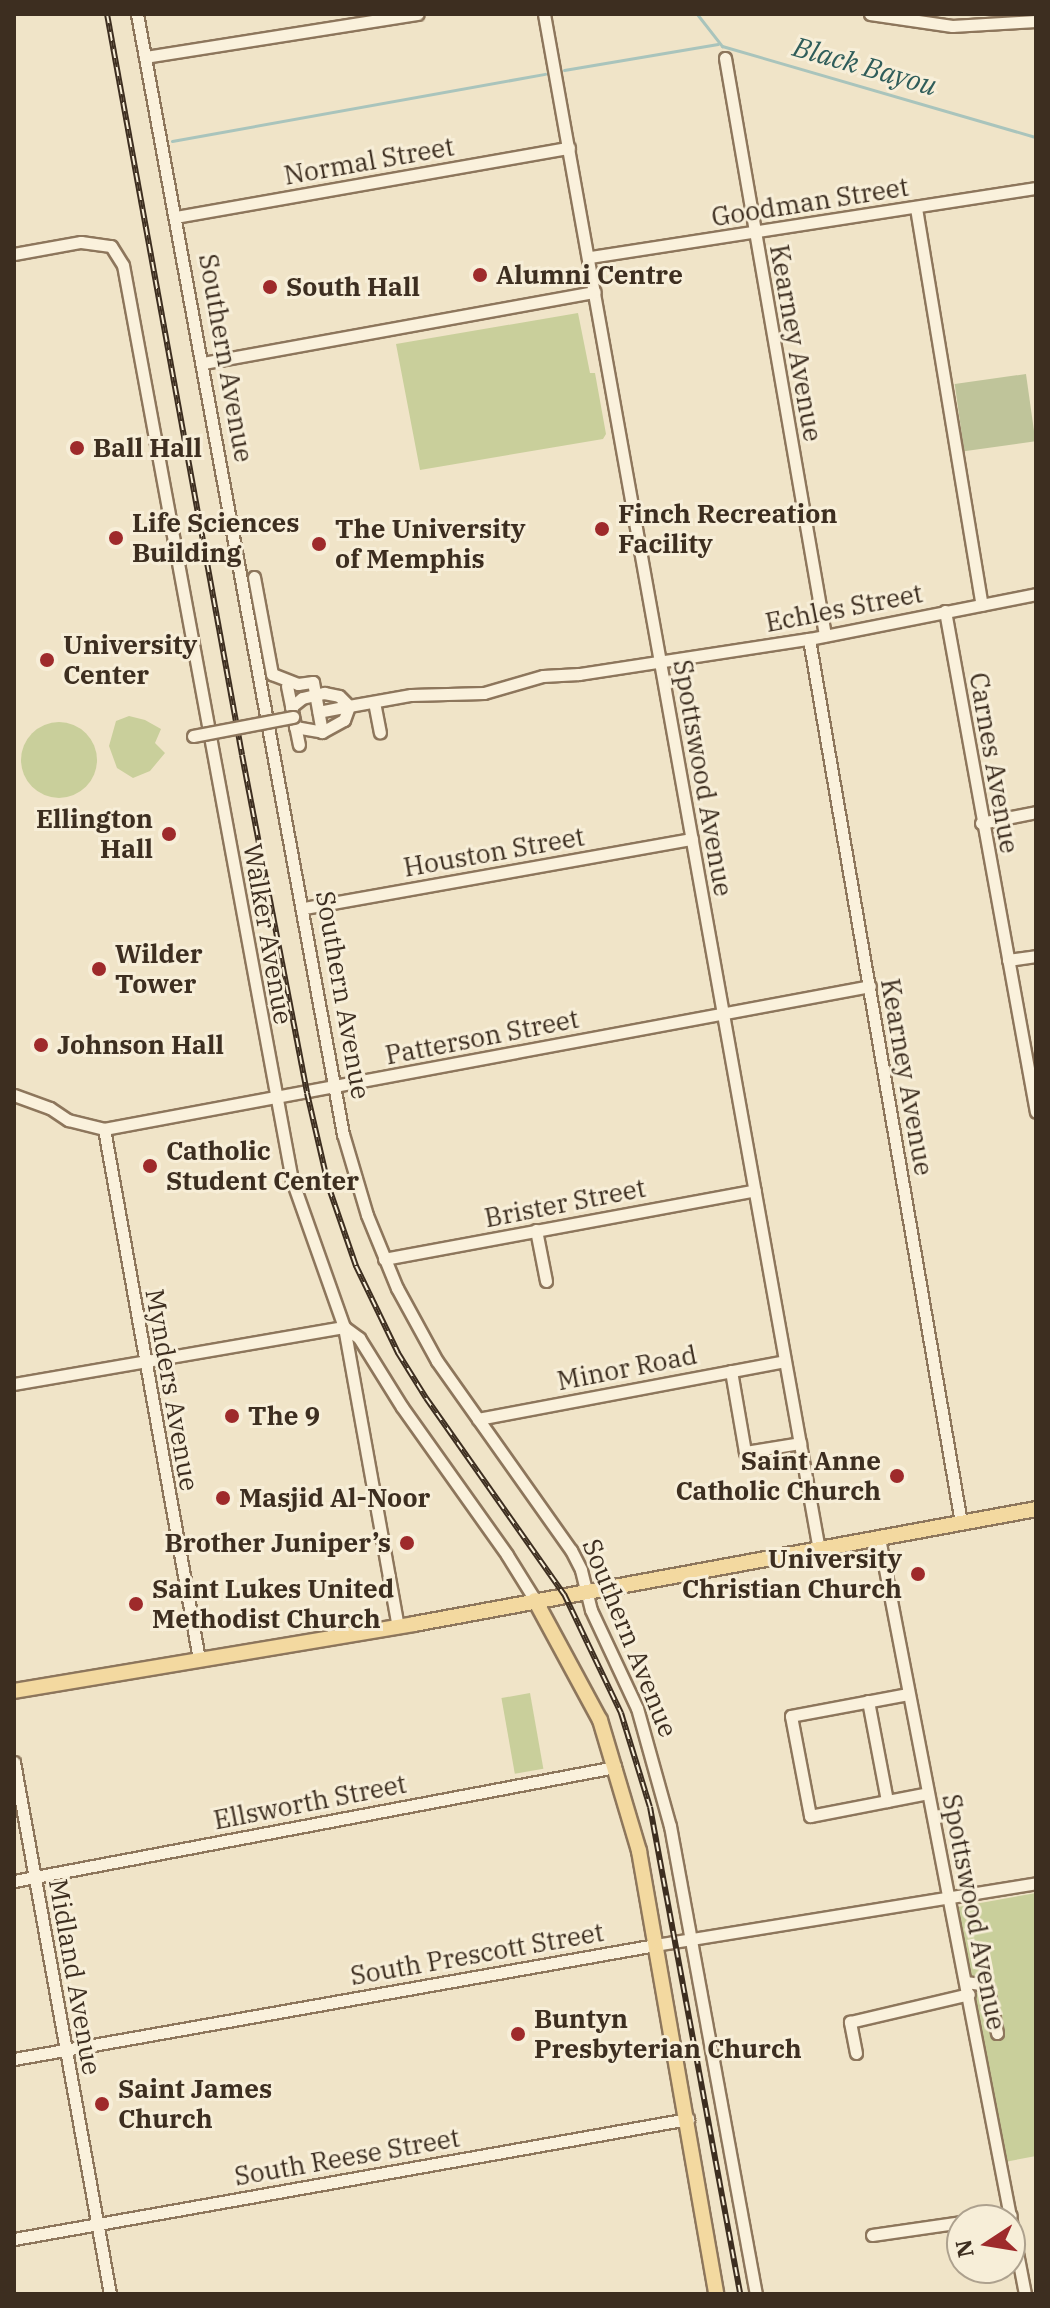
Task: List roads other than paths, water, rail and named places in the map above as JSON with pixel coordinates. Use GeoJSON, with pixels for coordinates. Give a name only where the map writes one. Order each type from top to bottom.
{"type":"FeatureCollection","features":[{"type":"Feature","properties":{"kind":"main road"},"geometry":{"type":"LineString","coordinates":[[14,1691],[398,1627],[1036,1509]]}},
{"type":"Feature","properties":{"kind":"main road"},"geometry":{"type":"LineString","coordinates":[[535,1600],[600,1720],[639,1851],[688,2119],[715,2294]]}},
{"type":"Feature","properties":{"kind":"street","name":"Southern Avenue"},"geometry":{"type":"LineString","coordinates":[[137,14],[335,1088],[355,1177],[384,1259],[429,1348],[571,1550],[591,1610],[635,1703],[651,1750],[691,1941],[756,2294]]}},
{"type":"Feature","properties":{"kind":"street"},"geometry":{"type":"LineString","coordinates":[[145,57],[418,14]]}},
{"type":"Feature","properties":{"kind":"street","name":"Spottswood Avenue"},"geometry":{"type":"LineString","coordinates":[[544,14],[590,257],[819,1550]]}},
{"type":"Feature","properties":{"kind":"street"},"geometry":{"type":"LineString","coordinates":[[870,14],[952,26],[1036,21]]}},
{"type":"Feature","properties":{"kind":"street","name":"Kearney Avenue"},"geometry":{"type":"LineString","coordinates":[[725,58],[825,635]]}},
{"type":"Feature","properties":{"kind":"street","name":"Normal Street"},"geometry":{"type":"LineString","coordinates":[[176,217],[569,148]]}},
{"type":"Feature","properties":{"kind":"street","name":"Goodman Street"},"geometry":{"type":"LineString","coordinates":[[590,257],[1036,188]]}},
{"type":"Feature","properties":{"kind":"street"},"geometry":{"type":"LineString","coordinates":[[916,208],[982,605]]}},
{"type":"Feature","properties":{"kind":"street","name":"Walker Avenue"},"geometry":{"type":"LineString","coordinates":[[14,254],[81,242],[111,246],[123,265],[276,1099],[296,1192],[344,1327],[398,1627]]}},
{"type":"Feature","properties":{"kind":"street"},"geometry":{"type":"LineString","coordinates":[[203,363],[595,292]]}},
{"type":"Feature","properties":{"kind":"street"},"geometry":{"type":"LineString","coordinates":[[254,577],[272,674],[298,684],[313,682],[322,732]]}},
{"type":"Feature","properties":{"kind":"street","name":"Echles Street"},"geometry":{"type":"LineString","coordinates":[[319,712],[431,693],[484,693],[543,676],[809,639],[1036,594]]}},
{"type":"Feature","properties":{"kind":"street","name":"Carnes Avenue"},"geometry":{"type":"LineString","coordinates":[[945,611],[981,823],[1033,1081],[1036,1112]]}},
{"type":"Feature","properties":{"kind":"street","name":"Kearney Avenue"},"geometry":{"type":"LineString","coordinates":[[809,639],[961,1523]]}},
{"type":"Feature","properties":{"kind":"street"},"geometry":{"type":"LineString","coordinates":[[287,686],[299,745]]}},
{"type":"Feature","properties":{"kind":"street"},"geometry":{"type":"LineString","coordinates":[[293,717],[322,732],[339,725],[347,716],[349,706],[339,696],[315,694]]}},
{"type":"Feature","properties":{"kind":"street"},"geometry":{"type":"LineString","coordinates":[[193,736],[293,717],[315,694]]}},
{"type":"Feature","properties":{"kind":"street"},"geometry":{"type":"LineString","coordinates":[[374,702],[380,732]]}},
{"type":"Feature","properties":{"kind":"street"},"geometry":{"type":"LineString","coordinates":[[981,823],[1036,812]]}},
{"type":"Feature","properties":{"kind":"street","name":"Houston Street"},"geometry":{"type":"LineString","coordinates":[[304,908],[692,839]]}},
{"type":"Feature","properties":{"kind":"street"},"geometry":{"type":"LineString","coordinates":[[1008,960],[1036,956]]}},
{"type":"Feature","properties":{"kind":"street","name":"Patterson Street"},"geometry":{"type":"LineString","coordinates":[[14,1095],[50,1108],[68,1120],[104,1129],[870,986]]}},
{"type":"Feature","properties":{"kind":"street","name":"Mynders Avenue"},"geometry":{"type":"LineString","coordinates":[[104,1129],[199,1659]]}},
{"type":"Feature","properties":{"kind":"street","name":"Brister Street"},"geometry":{"type":"LineString","coordinates":[[384,1259],[755,1190]]}},
{"type":"Feature","properties":{"kind":"street"},"geometry":{"type":"LineString","coordinates":[[536,1230],[546,1281]]}},
{"type":"Feature","properties":{"kind":"street"},"geometry":{"type":"LineString","coordinates":[[14,1384],[344,1327],[359,1338],[402,1407],[507,1555],[535,1600]]}},
{"type":"Feature","properties":{"kind":"street","name":"Minor Road"},"geometry":{"type":"LineString","coordinates":[[478,1419],[785,1361]]}},
{"type":"Feature","properties":{"kind":"street"},"geometry":{"type":"LineString","coordinates":[[731,1371],[745,1452],[800,1443]]}},
{"type":"Feature","properties":{"kind":"street","name":"Spottswood Avenue"},"geometry":{"type":"LineString","coordinates":[[879,1538],[1009,2204]]}},
{"type":"Feature","properties":{"kind":"street"},"geometry":{"type":"LineString","coordinates":[[908,1694],[791,1716],[810,1816],[928,1793]]}},
{"type":"Feature","properties":{"kind":"street"},"geometry":{"type":"LineString","coordinates":[[868,1701],[887,1801]]}},
{"type":"Feature","properties":{"kind":"street","name":"Midland Avenue"},"geometry":{"type":"LineString","coordinates":[[14,1762],[110,2294]]}},
{"type":"Feature","properties":{"kind":"street","name":"Ellsworth Street"},"geometry":{"type":"LineString","coordinates":[[14,1881],[615,1767]]}},
{"type":"Feature","properties":{"kind":"street","name":"South Prescott Street"},"geometry":{"type":"LineString","coordinates":[[14,2059],[655,1945],[1036,1883]]}},
{"type":"Feature","properties":{"kind":"street"},"geometry":{"type":"LineString","coordinates":[[856,2053],[850,2022],[981,1984],[988,1989],[997,2033]]}},
{"type":"Feature","properties":{"kind":"street","name":"South Reese Street"},"geometry":{"type":"LineString","coordinates":[[14,2239],[688,2119]]}},
{"type":"Feature","properties":{"kind":"street"},"geometry":{"type":"LineString","coordinates":[[872,2235],[946,2224]]}},
{"type":"Feature","properties":{"kind":"waterway","name":"Black Bayou"},"geometry":{"type":"LineString","coordinates":[[697,14],[722,46],[1036,137]]}},
{"type":"Feature","properties":{"kind":"waterway"},"geometry":{"type":"LineString","coordinates":[[564,70],[718,44]]}},
{"type":"Feature","properties":{"kind":"waterway"},"geometry":{"type":"LineString","coordinates":[[172,141],[545,74]]}},
{"type":"Feature","properties":{"kind":"railway"},"geometry":{"type":"LineString","coordinates":[[107,14],[242,755],[307,1093],[329,1188],[356,1266],[398,1353],[426,1398],[564,1594],[621,1713],[650,1807],[740,2294]]}},
{"type":"Feature","properties":{"kind":"place","name":"Alumni Centre"},"geometry":{"type":"Point","coordinates":[480,275]}},
{"type":"Feature","properties":{"kind":"place","name":"South Hall"},"geometry":{"type":"Point","coordinates":[270,287]}},
{"type":"Feature","properties":{"kind":"place","name":"Ball Hall"},"geometry":{"type":"Point","coordinates":[77,448]}},
{"type":"Feature","properties":{"kind":"place","name":"Finch Recreation Facility"},"geometry":{"type":"Point","coordinates":[602,529]}},
{"type":"Feature","properties":{"kind":"place","name":"Life Sciences Building"},"geometry":{"type":"Point","coordinates":[116,538]}},
{"type":"Feature","properties":{"kind":"place","name":"The University of Memphis"},"geometry":{"type":"Point","coordinates":[319,544]}},
{"type":"Feature","properties":{"kind":"place","name":"University Center"},"geometry":{"type":"Point","coordinates":[47,660]}},
{"type":"Feature","properties":{"kind":"place","name":"Ellington Hall"},"geometry":{"type":"Point","coordinates":[169,834]}},
{"type":"Feature","properties":{"kind":"place","name":"Wilder Tower"},"geometry":{"type":"Point","coordinates":[99,969]}},
{"type":"Feature","properties":{"kind":"place","name":"Johnson Hall"},"geometry":{"type":"Point","coordinates":[41,1045]}},
{"type":"Feature","properties":{"kind":"place","name":"Catholic Student Center"},"geometry":{"type":"Point","coordinates":[150,1166]}},
{"type":"Feature","properties":{"kind":"place","name":"The 9"},"geometry":{"type":"Point","coordinates":[232,1416]}},
{"type":"Feature","properties":{"kind":"place","name":"Saint Anne Catholic Church"},"geometry":{"type":"Point","coordinates":[897,1476]}},
{"type":"Feature","properties":{"kind":"place","name":"Masjid Al-Noor"},"geometry":{"type":"Point","coordinates":[223,1498]}},
{"type":"Feature","properties":{"kind":"place","name":"Brother Juniper’s"},"geometry":{"type":"Point","coordinates":[407,1543]}},
{"type":"Feature","properties":{"kind":"place","name":"University Christian Church"},"geometry":{"type":"Point","coordinates":[918,1574]}},
{"type":"Feature","properties":{"kind":"place","name":"Saint Lukes United Methodist Church"},"geometry":{"type":"Point","coordinates":[136,1604]}},
{"type":"Feature","properties":{"kind":"place","name":"Buntyn Presbyterian Church"},"geometry":{"type":"Point","coordinates":[518,2034]}},
{"type":"Feature","properties":{"kind":"place","name":"Saint James Church"},"geometry":{"type":"Point","coordinates":[102,2104]}}]}
